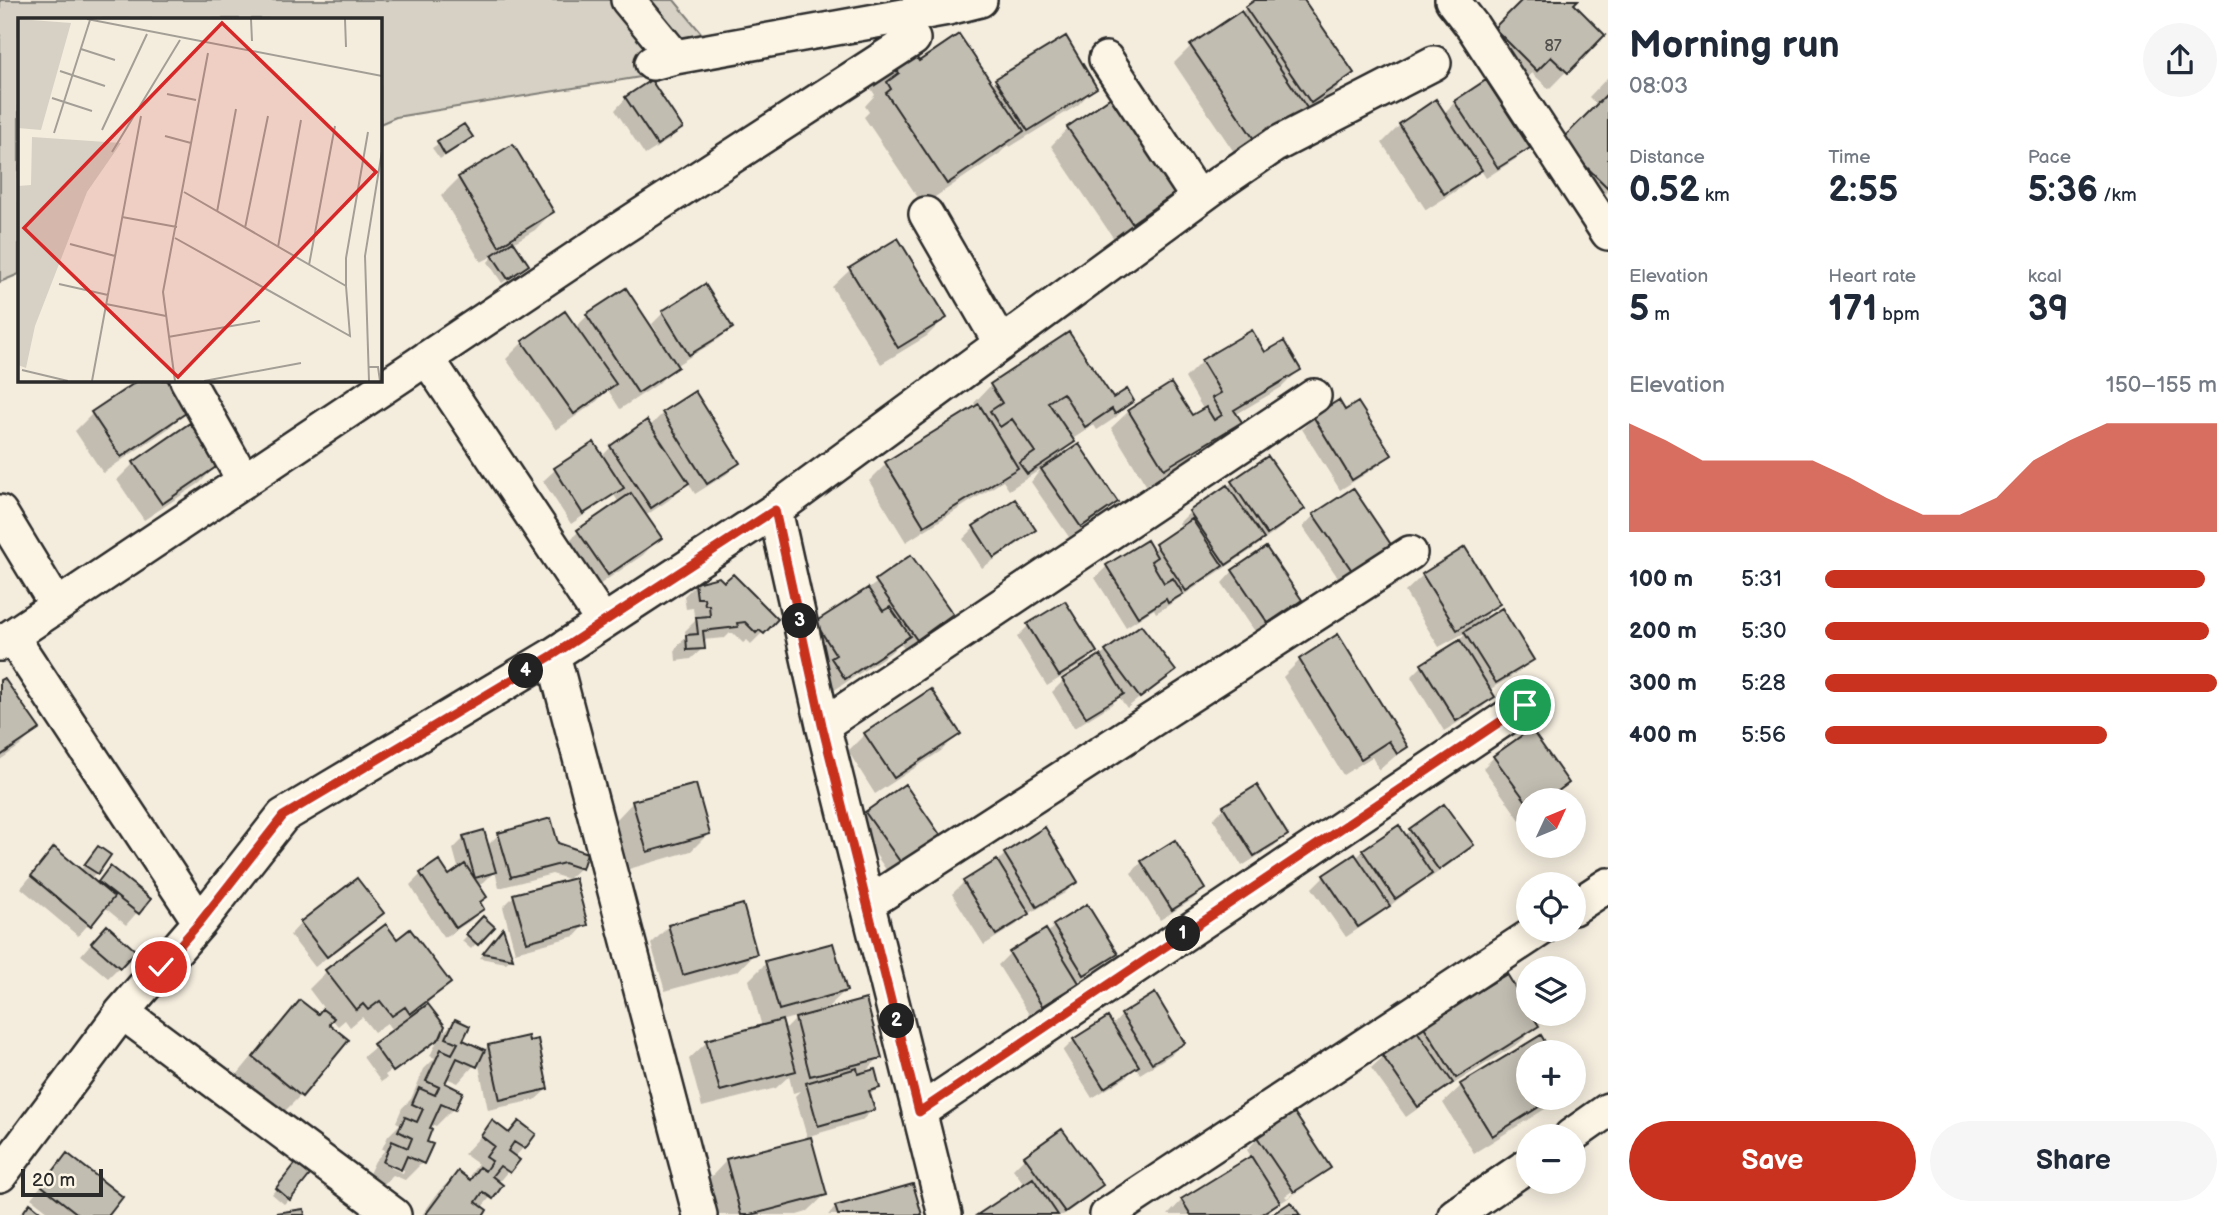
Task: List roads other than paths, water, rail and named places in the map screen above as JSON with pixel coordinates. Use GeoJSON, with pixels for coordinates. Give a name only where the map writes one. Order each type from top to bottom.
{"type":"FeatureCollection","features":[{"type":"Feature","properties":{"kind":"street"},"geometry":{"type":"LineString","coordinates":[[628,0],[663,60],[980,0]]}},
{"type":"Feature","properties":{"kind":"street"},"geometry":{"type":"LineString","coordinates":[[1452,0],[1473,27],[1608,233]]}},
{"type":"Feature","properties":{"kind":"street"},"geometry":{"type":"LineString","coordinates":[[200,922],[6,640],[427,358],[913,39]]}},
{"type":"Feature","properties":{"kind":"street"},"geometry":{"type":"LineString","coordinates":[[1106,59],[1198,198]]}},
{"type":"Feature","properties":{"kind":"street"},"geometry":{"type":"LineString","coordinates":[[0,1175],[122,1012],[200,922],[283,816],[553,655],[775,510],[1198,198],[1275,145],[1434,63]]}},
{"type":"Feature","properties":{"kind":"street"},"geometry":{"type":"LineString","coordinates":[[926,214],[1001,344]]}},
{"type":"Feature","properties":{"kind":"street"},"geometry":{"type":"LineString","coordinates":[[427,358],[603,622]]}},
{"type":"Feature","properties":{"kind":"street"},"geometry":{"type":"LineString","coordinates":[[188,382],[244,481]]}},
{"type":"Feature","properties":{"kind":"street"},"geometry":{"type":"LineString","coordinates":[[822,725],[1314,396]]}},
{"type":"Feature","properties":{"kind":"street"},"geometry":{"type":"LineString","coordinates":[[775,510],[822,725],[945,1215]]}},
{"type":"Feature","properties":{"kind":"street"},"geometry":{"type":"LineString","coordinates":[[0,512],[57,606]]}},
{"type":"Feature","properties":{"kind":"street"},"geometry":{"type":"LineString","coordinates":[[867,904],[1410,553]]}},
{"type":"Feature","properties":{"kind":"street"},"geometry":{"type":"LineString","coordinates":[[553,655],[700,1215]]}},
{"type":"Feature","properties":{"kind":"street"},"geometry":{"type":"LineString","coordinates":[[919,1112],[1525,705]]}},
{"type":"Feature","properties":{"kind":"street"},"geometry":{"type":"LineString","coordinates":[[1586,899],[1608,885]]}},
{"type":"Feature","properties":{"kind":"street"},"geometry":{"type":"LineString","coordinates":[[1107,1215],[1521,942]]}},
{"type":"Feature","properties":{"kind":"street"},"geometry":{"type":"LineString","coordinates":[[122,1012],[394,1215]]}},
{"type":"Feature","properties":{"kind":"street"},"geometry":{"type":"LineString","coordinates":[[1586,1126],[1608,1111]]}},
{"type":"Feature","properties":{"kind":"street"},"geometry":{"type":"LineString","coordinates":[[1455,1215],[1516,1173]]}}]}
